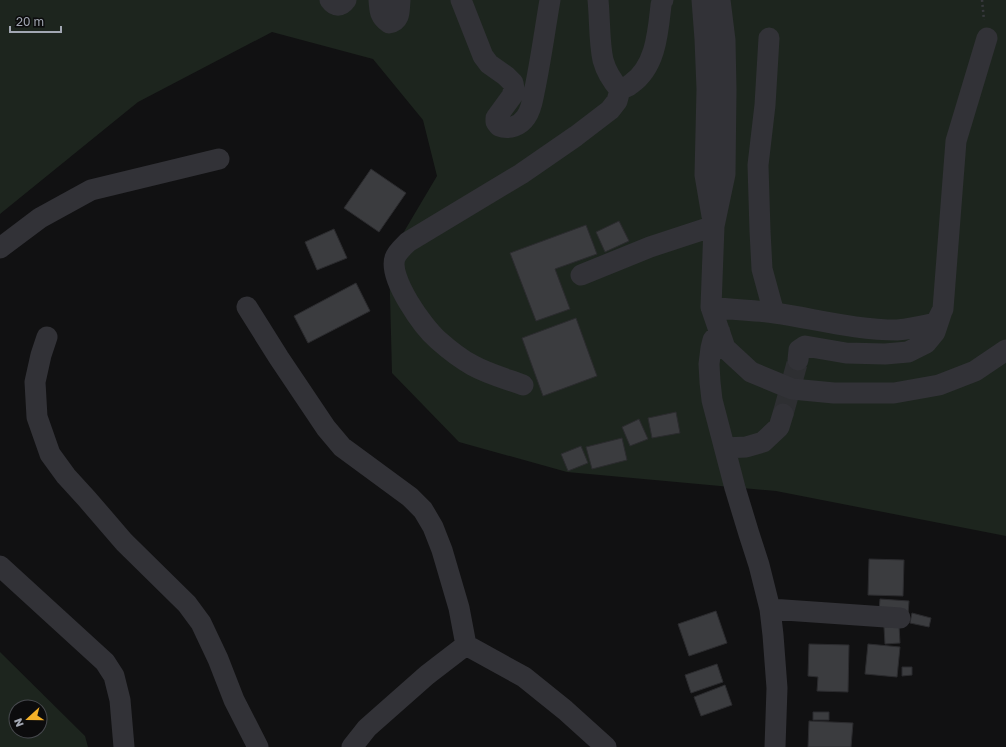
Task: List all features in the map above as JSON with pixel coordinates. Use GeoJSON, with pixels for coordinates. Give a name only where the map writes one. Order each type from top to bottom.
{"type":"FeatureCollection","features":[{"type":"Feature","properties":{"kind":"street"},"geometry":{"type":"LineString","coordinates":[[330,0],[333,4],[340,5],[346,0]]}},
{"type":"Feature","properties":{"kind":"street"},"geometry":{"type":"LineString","coordinates":[[379,0],[381,15],[383,19],[389,23],[394,22],[397,19],[400,0]]}},
{"type":"Feature","properties":{"kind":"street"},"geometry":{"type":"LineString","coordinates":[[461,0],[483,56],[490,64],[513,83],[514,89],[512,96],[496,118],[496,122],[499,126],[507,128],[522,122],[530,109],[550,0]]}},
{"type":"Feature","properties":{"kind":"street"},"geometry":{"type":"LineString","coordinates":[[598,0],[603,59],[613,81],[620,90]]}},
{"type":"Feature","properties":{"kind":"street"},"geometry":{"type":"LineString","coordinates":[[524,385],[472,365],[437,339],[418,316],[401,290],[395,274],[394,259],[408,242],[521,174],[576,136],[610,110],[617,101],[620,90],[630,85],[644,71],[652,55],[663,0]]}},
{"type":"Feature","properties":{"kind":"street"},"geometry":{"type":"LineString","coordinates":[[702,0],[707,89],[705,175],[714,226]]}},
{"type":"Feature","properties":{"kind":"street"},"geometry":{"type":"LineString","coordinates":[[720,0],[725,40],[725,174],[714,226],[711,307],[725,348],[751,372],[792,389],[834,393],[894,393],[939,386],[975,371],[1006,350]]}},
{"type":"Feature","properties":{"kind":"street"},"geometry":{"type":"LineString","coordinates":[[769,38],[765,105],[758,165],[762,269],[774,313]]}},
{"type":"Feature","properties":{"kind":"street"},"geometry":{"type":"LineString","coordinates":[[798,360],[799,350],[805,346],[846,353],[885,354],[908,352],[926,343],[935,332],[943,309],[956,141],[986,38]]}},
{"type":"Feature","properties":{"kind":"street"},"geometry":{"type":"LineString","coordinates":[[0,248],[40,218],[91,190],[219,159]]}},
{"type":"Feature","properties":{"kind":"street"},"geometry":{"type":"LineString","coordinates":[[581,275],[650,247],[714,226]]}},
{"type":"Feature","properties":{"kind":"street"},"geometry":{"type":"LineString","coordinates":[[247,307],[326,428],[342,447],[410,497],[423,510],[433,527],[442,550],[459,608],[466,645]]}},
{"type":"Feature","properties":{"kind":"street"},"geometry":{"type":"LineString","coordinates":[[711,307],[774,313],[863,328],[898,330],[936,323],[943,309]]}},
{"type":"Feature","properties":{"kind":"street"},"geometry":{"type":"LineString","coordinates":[[720,332],[713,340],[710,354],[712,400],[770,609],[777,688],[775,747]]}},
{"type":"Feature","properties":{"kind":"street"},"geometry":{"type":"LineString","coordinates":[[47,337],[40,355],[35,382],[37,417],[50,454],[66,476],[124,542],[186,604],[201,623],[218,659],[234,700],[258,747]]}},
{"type":"Feature","properties":{"kind":"street"},"geometry":{"type":"LineString","coordinates":[[725,448],[746,447],[763,442],[779,427],[783,414]]}},
{"type":"Feature","properties":{"kind":"street"},"geometry":{"type":"LineString","coordinates":[[0,566],[105,662],[114,676],[120,700],[124,747]]}},
{"type":"Feature","properties":{"kind":"street"},"geometry":{"type":"LineString","coordinates":[[770,609],[900,618]]}},
{"type":"Feature","properties":{"kind":"street"},"geometry":{"type":"LineString","coordinates":[[352,747],[367,728],[427,675],[466,645]]}},
{"type":"Feature","properties":{"kind":"street"},"geometry":{"type":"LineString","coordinates":[[466,645],[524,677],[565,710],[606,747]]}},
{"type":"Feature","properties":{"kind":"shaded area"},"geometry":{"type":"Polygon","coordinates":[[[0,0],[1006,0],[1006,536],[776,491],[567,472],[459,442],[392,373],[389,257],[437,176],[423,120],[373,59],[272,32],[138,102],[0,214],[0,0]]]}},
{"type":"Feature","properties":{"kind":"shaded area"},"geometry":{"type":"Polygon","coordinates":[[[0,652],[48,699],[8,699],[8,739],[48,739],[48,699],[85,736],[88,747],[0,747],[0,652]]]}},
{"type":"Feature","properties":{"kind":"building"},"geometry":{"type":"Polygon","coordinates":[[[371,169],[406,193],[379,232],[344,208],[371,169]]]}},
{"type":"Feature","properties":{"kind":"building"},"geometry":{"type":"Polygon","coordinates":[[[619,221],[629,241],[605,252],[596,232],[619,221]]]}},
{"type":"Feature","properties":{"kind":"building"},"geometry":{"type":"Polygon","coordinates":[[[586,225],[597,254],[555,269],[570,309],[536,321],[510,253],[586,225]]]}},
{"type":"Feature","properties":{"kind":"building"},"geometry":{"type":"Polygon","coordinates":[[[334,229],[347,258],[317,270],[305,242],[334,229]]]}},
{"type":"Feature","properties":{"kind":"building"},"geometry":{"type":"Polygon","coordinates":[[[356,283],[370,311],[308,343],[294,316],[356,283]]]}},
{"type":"Feature","properties":{"kind":"building"},"geometry":{"type":"Polygon","coordinates":[[[576,318],[597,376],[543,396],[522,338],[576,318]]]}},
{"type":"Feature","properties":{"kind":"building"},"geometry":{"type":"Polygon","coordinates":[[[676,412],[680,433],[652,438],[648,418],[676,412]]]}},
{"type":"Feature","properties":{"kind":"building"},"geometry":{"type":"Polygon","coordinates":[[[639,419],[648,439],[630,446],[622,427],[639,419]]]}},
{"type":"Feature","properties":{"kind":"building"},"geometry":{"type":"Polygon","coordinates":[[[622,438],[627,460],[592,469],[586,447],[622,438]]]}},
{"type":"Feature","properties":{"kind":"building"},"geometry":{"type":"Polygon","coordinates":[[[581,446],[588,463],[568,471],[561,454],[581,446]]]}},
{"type":"Feature","properties":{"kind":"building"},"geometry":{"type":"Polygon","coordinates":[[[869,559],[904,560],[903,596],[868,595],[869,559]]]}},
{"type":"Feature","properties":{"kind":"building"},"geometry":{"type":"Polygon","coordinates":[[[880,599],[909,601],[908,614],[879,611],[880,599]]]}},
{"type":"Feature","properties":{"kind":"building"},"geometry":{"type":"Polygon","coordinates":[[[716,611],[727,643],[689,656],[678,624],[716,611]]]}},
{"type":"Feature","properties":{"kind":"building"},"geometry":{"type":"Polygon","coordinates":[[[912,613],[931,618],[929,627],[910,623],[912,613]]]}},
{"type":"Feature","properties":{"kind":"building"},"geometry":{"type":"Polygon","coordinates":[[[899,626],[900,643],[885,644],[884,627],[899,626]]]}},
{"type":"Feature","properties":{"kind":"building"},"geometry":{"type":"Polygon","coordinates":[[[809,644],[849,645],[848,692],[817,691],[818,677],[808,676],[809,644]]]}},
{"type":"Feature","properties":{"kind":"building"},"geometry":{"type":"Polygon","coordinates":[[[868,644],[900,647],[897,677],[865,674],[868,644]]]}},
{"type":"Feature","properties":{"kind":"building"},"geometry":{"type":"Polygon","coordinates":[[[717,664],[723,682],[691,693],[685,675],[717,664]]]}},
{"type":"Feature","properties":{"kind":"building"},"geometry":{"type":"Polygon","coordinates":[[[902,667],[912,667],[912,675],[902,676],[902,667]]]}},
{"type":"Feature","properties":{"kind":"building"},"geometry":{"type":"Polygon","coordinates":[[[725,685],[732,705],[701,716],[694,697],[725,685]]]}},
{"type":"Feature","properties":{"kind":"building"},"geometry":{"type":"Polygon","coordinates":[[[813,712],[829,712],[829,720],[813,720],[813,712]]]}},
{"type":"Feature","properties":{"kind":"building"},"geometry":{"type":"Polygon","coordinates":[[[809,721],[853,723],[851,747],[808,747],[809,721]]]}},
{"type":"Feature","properties":{"kind":"tunnel"},"geometry":{"type":"LineString","coordinates":[[783,414],[798,360]]}}]}
